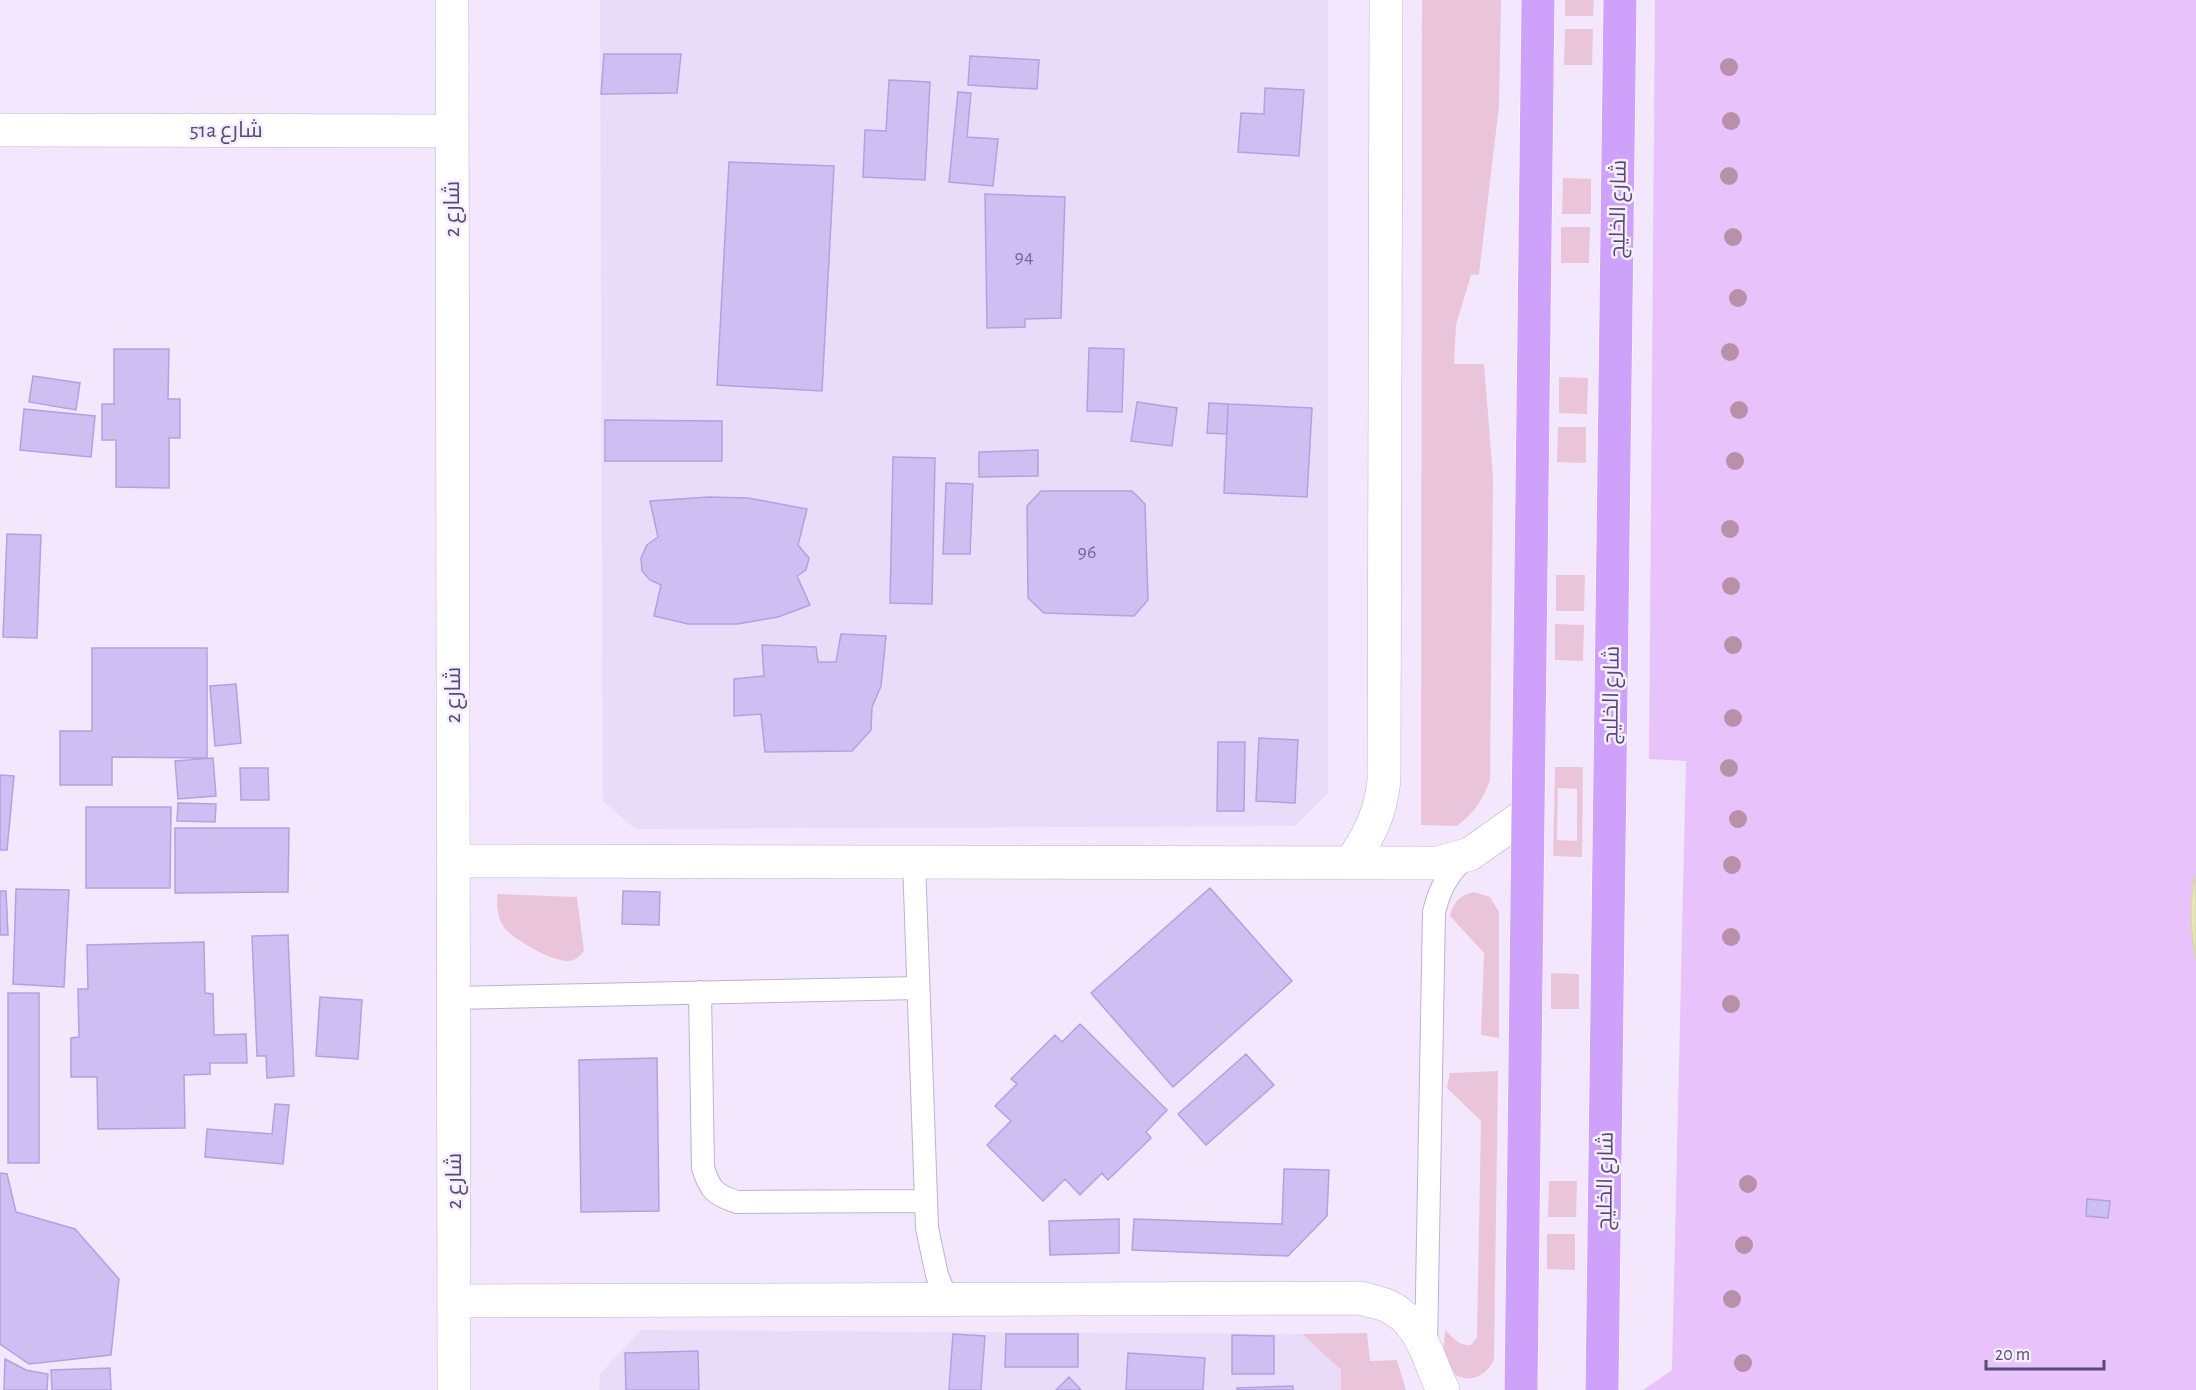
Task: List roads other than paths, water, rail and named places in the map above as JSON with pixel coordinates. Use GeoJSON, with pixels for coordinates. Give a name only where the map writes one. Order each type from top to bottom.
{"type":"FeatureCollection","features":[{"type":"Feature","properties":{"kind":"main road"},"geometry":{"type":"LineString","coordinates":[[1521,1390],[1538,0]]}},
{"type":"Feature","properties":{"kind":"main road","name":"شارع الخليج"},"geometry":{"type":"LineString","coordinates":[[1602,1390],[1620,0]]}},
{"type":"Feature","properties":{"kind":"street","name":"شارع 2"},"geometry":{"type":"LineString","coordinates":[[452,0],[454,1390]]}},
{"type":"Feature","properties":{"kind":"street"},"geometry":{"type":"LineString","coordinates":[[1351,862],[1370,834],[1381,805],[1384,780],[1386,0]]}},
{"type":"Feature","properties":{"kind":"street","name":"51a شارع"},"geometry":{"type":"LineString","coordinates":[[0,130],[452,131]]}},
{"type":"Feature","properties":{"kind":"street"},"geometry":{"type":"LineString","coordinates":[[453,861],[1438,863],[1470,854],[1528,813]]}},
{"type":"Feature","properties":{"kind":"street"},"geometry":{"type":"LineString","coordinates":[[454,1301],[1360,1298],[1388,1306],[1411,1323],[1426,1347],[1432,1368],[1443,1390]]}},
{"type":"Feature","properties":{"kind":"lane"},"geometry":{"type":"LineString","coordinates":[[1426,1347],[1434,912],[1440,889],[1452,869],[1470,854]]}},
{"type":"Feature","properties":{"kind":"lane"},"geometry":{"type":"LineString","coordinates":[[914,861],[926,1201],[931,1252],[947,1300]]}},
{"type":"Feature","properties":{"kind":"lane"},"geometry":{"type":"LineString","coordinates":[[454,998],[918,988]]}},
{"type":"Feature","properties":{"kind":"lane"},"geometry":{"type":"LineString","coordinates":[[700,992],[703,1168],[708,1184],[720,1197],[737,1202],[926,1201]]}}]}
